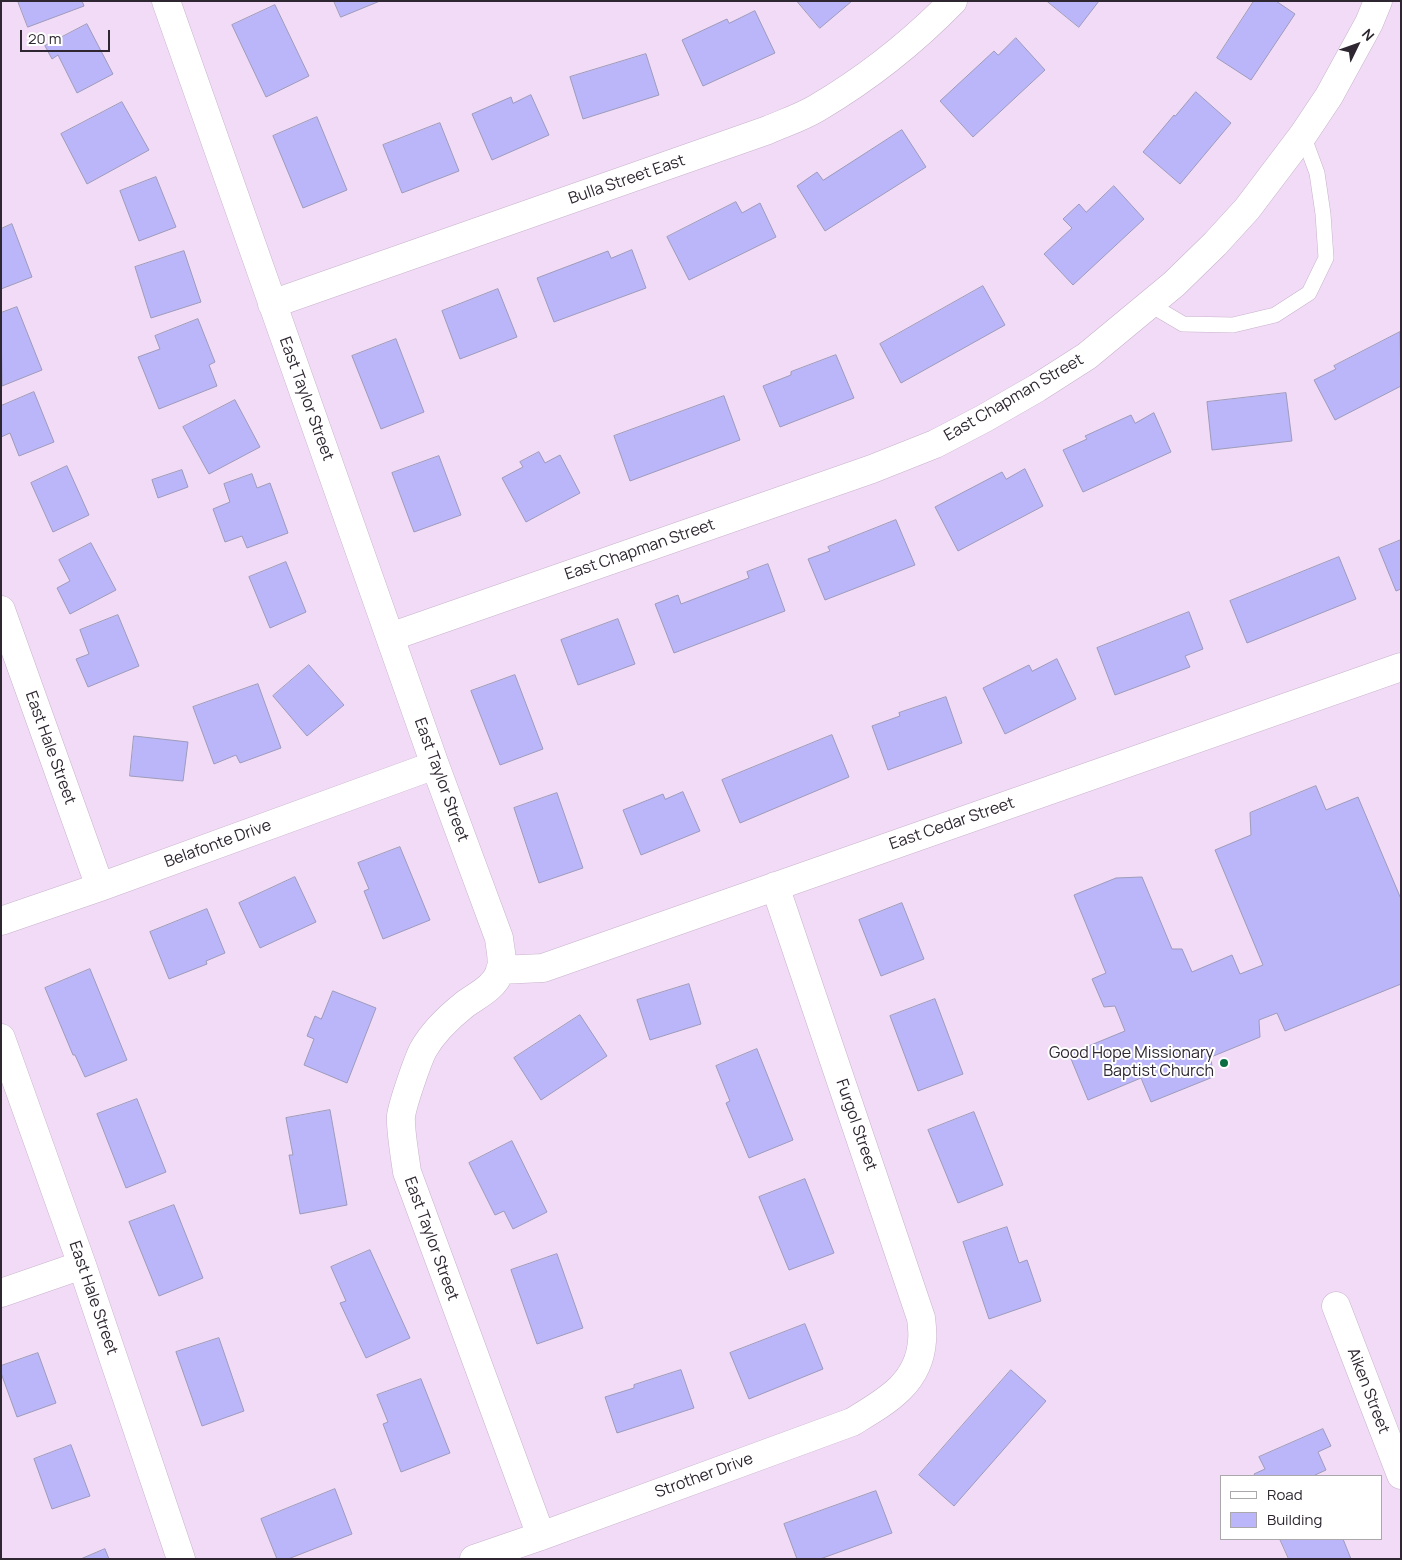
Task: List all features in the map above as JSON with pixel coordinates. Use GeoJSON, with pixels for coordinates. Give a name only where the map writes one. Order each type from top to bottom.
{"type":"FeatureCollection","features":[{"type":"Feature","properties":{"kind":"street","name":"East Taylor Street"},"geometry":{"type":"LineString","coordinates":[[166,1],[435,765],[499,938],[500,970],[495,981],[441,1026],[423,1050],[401,1116],[407,1172],[540,1536]]}},
{"type":"Feature","properties":{"kind":"street","name":"Bulla Street East"},"geometry":{"type":"LineString","coordinates":[[272,304],[768,130],[815,109],[858,81],[898,52],[953,1]]}},
{"type":"Feature","properties":{"kind":"street","name":"East Chapman Street"},"geometry":{"type":"LineString","coordinates":[[390,637],[872,469],[935,444],[983,419],[1087,356],[1174,284],[1247,209],[1303,135],[1329,96],[1369,23],[1378,1]]}},
{"type":"Feature","properties":{"kind":"street","name":"East Hale Street"},"geometry":{"type":"LineString","coordinates":[[1,610],[100,887]]}},
{"type":"Feature","properties":{"kind":"street","name":"East Cedar Street"},"geometry":{"type":"LineString","coordinates":[[500,970],[543,968],[1401,666]]}},
{"type":"Feature","properties":{"kind":"street","name":"Belafonte Drive"},"geometry":{"type":"LineString","coordinates":[[1,921],[435,765]]}},
{"type":"Feature","properties":{"kind":"street","name":"Furgol Street"},"geometry":{"type":"LineString","coordinates":[[775,886],[921,1318],[922,1342],[917,1366]]}},
{"type":"Feature","properties":{"kind":"street","name":"East Hale Street"},"geometry":{"type":"LineString","coordinates":[[1,1038],[82,1265],[182,1559]]}},
{"type":"Feature","properties":{"kind":"street"},"geometry":{"type":"LineString","coordinates":[[1,1293],[82,1265]]}},
{"type":"Feature","properties":{"kind":"street","name":"Aiken Street"},"geometry":{"type":"LineString","coordinates":[[1336,1306],[1401,1475]]}},
{"type":"Feature","properties":{"kind":"street","name":"Strother Drive"},"geometry":{"type":"LineString","coordinates":[[474,1559],[852,1422],[884,1403],[904,1386],[917,1366]]}},
{"type":"Feature","properties":{"kind":"lane"},"geometry":{"type":"LineString","coordinates":[[1149,304],[1183,324],[1233,325],[1275,314],[1309,293],[1326,258],[1323,214],[1317,172],[1303,135]]}},
{"type":"Feature","properties":{"kind":"building"},"geometry":{"type":"Polygon","coordinates":[[[18,1],[82,1],[84,6],[28,27],[18,1]]]}},
{"type":"Feature","properties":{"kind":"building"},"geometry":{"type":"Polygon","coordinates":[[[334,1],[380,1],[341,17],[334,1]]]}},
{"type":"Feature","properties":{"kind":"building"},"geometry":{"type":"Polygon","coordinates":[[[797,1],[852,1],[820,28],[797,1]]]}},
{"type":"Feature","properties":{"kind":"building"},"geometry":{"type":"Polygon","coordinates":[[[1047,1],[1099,1],[1079,27],[1047,1]]]}},
{"type":"Feature","properties":{"kind":"building"},"geometry":{"type":"Polygon","coordinates":[[[1254,1],[1276,1],[1295,14],[1251,80],[1217,58],[1254,1]]]}},
{"type":"Feature","properties":{"kind":"building"},"geometry":{"type":"Polygon","coordinates":[[[275,5],[309,76],[266,97],[232,25],[275,5]]]}},
{"type":"Feature","properties":{"kind":"building"},"geometry":{"type":"Polygon","coordinates":[[[755,11],[775,53],[703,86],[682,40],[727,19],[729,23],[755,11]]]}},
{"type":"Feature","properties":{"kind":"building"},"geometry":{"type":"Polygon","coordinates":[[[87,24],[113,74],[77,93],[58,55],[52,59],[45,46],[87,24]]]}},
{"type":"Feature","properties":{"kind":"building"},"geometry":{"type":"Polygon","coordinates":[[[1016,38],[1045,70],[973,137],[940,101],[994,51],[998,55],[1016,38]]]}},
{"type":"Feature","properties":{"kind":"building"},"geometry":{"type":"Polygon","coordinates":[[[646,54],[659,95],[583,119],[570,77],[646,54]]]}},
{"type":"Feature","properties":{"kind":"building"},"geometry":{"type":"Polygon","coordinates":[[[1196,92],[1231,123],[1180,184],[1143,152],[1196,92]]]}},
{"type":"Feature","properties":{"kind":"building"},"geometry":{"type":"Polygon","coordinates":[[[531,95],[549,135],[492,160],[472,114],[511,97],[513,103],[531,95]]]}},
{"type":"Feature","properties":{"kind":"building"},"geometry":{"type":"Polygon","coordinates":[[[122,102],[149,150],[87,184],[61,134],[122,102]]]}},
{"type":"Feature","properties":{"kind":"building"},"geometry":{"type":"Polygon","coordinates":[[[317,117],[347,190],[303,208],[273,136],[317,117]]]}},
{"type":"Feature","properties":{"kind":"building"},"geometry":{"type":"Polygon","coordinates":[[[440,123],[459,171],[402,193],[383,145],[440,123]]]}},
{"type":"Feature","properties":{"kind":"building"},"geometry":{"type":"Polygon","coordinates":[[[902,130],[926,167],[825,231],[797,186],[817,172],[823,180],[902,130]]]}},
{"type":"Feature","properties":{"kind":"building"},"geometry":{"type":"Polygon","coordinates":[[[156,177],[176,227],[139,241],[120,191],[156,177]]]}},
{"type":"Feature","properties":{"kind":"building"},"geometry":{"type":"Polygon","coordinates":[[[1114,186],[1144,219],[1073,285],[1044,254],[1072,228],[1063,219],[1079,204],[1086,212],[1114,186]]]}},
{"type":"Feature","properties":{"kind":"building"},"geometry":{"type":"Polygon","coordinates":[[[736,202],[742,213],[760,203],[776,237],[689,280],[667,237],[736,202]]]}},
{"type":"Feature","properties":{"kind":"building"},"geometry":{"type":"Polygon","coordinates":[[[12,224],[32,277],[1,289],[1,229],[12,224]]]}},
{"type":"Feature","properties":{"kind":"building"},"geometry":{"type":"Polygon","coordinates":[[[632,250],[646,288],[554,322],[537,278],[608,251],[611,258],[632,250]]]}},
{"type":"Feature","properties":{"kind":"building"},"geometry":{"type":"Polygon","coordinates":[[[184,251],[201,302],[151,318],[135,267],[184,251]]]}},
{"type":"Feature","properties":{"kind":"building"},"geometry":{"type":"Polygon","coordinates":[[[983,286],[1005,325],[901,383],[880,344],[983,286]]]}},
{"type":"Feature","properties":{"kind":"building"},"geometry":{"type":"Polygon","coordinates":[[[498,289],[517,337],[460,359],[442,311],[498,289]]]}},
{"type":"Feature","properties":{"kind":"building"},"geometry":{"type":"Polygon","coordinates":[[[17,307],[42,370],[2,386],[1,313],[17,307]]]}},
{"type":"Feature","properties":{"kind":"building"},"geometry":{"type":"Polygon","coordinates":[[[198,319],[215,362],[209,365],[217,386],[159,409],[138,357],[160,349],[155,336],[198,319]]]}},
{"type":"Feature","properties":{"kind":"building"},"geometry":{"type":"Polygon","coordinates":[[[1400,332],[1401,386],[1335,420],[1314,380],[1336,369],[1334,366],[1400,332]]]}},
{"type":"Feature","properties":{"kind":"building"},"geometry":{"type":"Polygon","coordinates":[[[396,339],[424,412],[381,429],[352,356],[396,339]]]}},
{"type":"Feature","properties":{"kind":"building"},"geometry":{"type":"Polygon","coordinates":[[[836,355],[854,398],[780,427],[763,386],[791,375],[791,372],[836,355]]]}},
{"type":"Feature","properties":{"kind":"building"},"geometry":{"type":"Polygon","coordinates":[[[34,392],[54,442],[19,456],[10,433],[1,437],[1,406],[34,392]]]}},
{"type":"Feature","properties":{"kind":"building"},"geometry":{"type":"Polygon","coordinates":[[[1286,393],[1292,441],[1212,450],[1207,402],[1286,393]]]}},
{"type":"Feature","properties":{"kind":"building"},"geometry":{"type":"Polygon","coordinates":[[[724,396],[740,440],[630,481],[614,436],[724,396]]]}},
{"type":"Feature","properties":{"kind":"building"},"geometry":{"type":"Polygon","coordinates":[[[235,400],[260,447],[209,474],[183,427],[235,400]]]}},
{"type":"Feature","properties":{"kind":"building"},"geometry":{"type":"Polygon","coordinates":[[[1154,413],[1171,452],[1083,492],[1063,450],[1087,439],[1085,436],[1131,415],[1135,423],[1154,413]]]}},
{"type":"Feature","properties":{"kind":"building"},"geometry":{"type":"Polygon","coordinates":[[[539,452],[545,463],[560,455],[580,493],[526,522],[502,478],[523,467],[520,462],[539,452]]]}},
{"type":"Feature","properties":{"kind":"building"},"geometry":{"type":"Polygon","coordinates":[[[439,456],[461,515],[414,532],[392,473],[439,456]]]}},
{"type":"Feature","properties":{"kind":"building"},"geometry":{"type":"Polygon","coordinates":[[[67,466],[89,515],[53,532],[31,483],[67,466]]]}},
{"type":"Feature","properties":{"kind":"building"},"geometry":{"type":"Polygon","coordinates":[[[1025,469],[1043,506],[958,551],[935,507],[1002,472],[1006,479],[1025,469]]]}},
{"type":"Feature","properties":{"kind":"building"},"geometry":{"type":"Polygon","coordinates":[[[182,470],[188,487],[158,498],[152,480],[182,470]]]}},
{"type":"Feature","properties":{"kind":"building"},"geometry":{"type":"Polygon","coordinates":[[[252,474],[257,488],[270,483],[288,533],[247,548],[242,536],[225,542],[213,509],[230,502],[224,484],[252,474]]]}},
{"type":"Feature","properties":{"kind":"building"},"geometry":{"type":"Polygon","coordinates":[[[896,520],[915,565],[825,600],[808,559],[830,551],[828,547],[896,520]]]}},
{"type":"Feature","properties":{"kind":"building"},"geometry":{"type":"Polygon","coordinates":[[[1401,540],[1401,589],[1396,591],[1379,549],[1401,540]]]}},
{"type":"Feature","properties":{"kind":"building"},"geometry":{"type":"Polygon","coordinates":[[[91,543],[116,590],[70,614],[57,588],[70,581],[59,560],[91,543]]]}},
{"type":"Feature","properties":{"kind":"building"},"geometry":{"type":"Polygon","coordinates":[[[1339,557],[1356,599],[1247,643],[1230,601],[1339,557]]]}},
{"type":"Feature","properties":{"kind":"building"},"geometry":{"type":"Polygon","coordinates":[[[286,562],[306,612],[270,628],[249,577],[286,562]]]}},
{"type":"Feature","properties":{"kind":"building"},"geometry":{"type":"Polygon","coordinates":[[[768,564],[785,611],[674,653],[655,604],[678,595],[681,604],[749,578],[747,572],[768,564]]]}},
{"type":"Feature","properties":{"kind":"building"},"geometry":{"type":"Polygon","coordinates":[[[1189,612],[1203,649],[1185,656],[1190,667],[1115,695],[1097,648],[1189,612]]]}},
{"type":"Feature","properties":{"kind":"building"},"geometry":{"type":"Polygon","coordinates":[[[118,615],[139,666],[88,687],[76,659],[89,654],[80,630],[118,615]]]}},
{"type":"Feature","properties":{"kind":"building"},"geometry":{"type":"Polygon","coordinates":[[[618,619],[635,664],[578,685],[561,640],[618,619]]]}},
{"type":"Feature","properties":{"kind":"building"},"geometry":{"type":"Polygon","coordinates":[[[1057,659],[1076,699],[1005,734],[983,688],[1029,665],[1032,671],[1057,659]]]}},
{"type":"Feature","properties":{"kind":"building"},"geometry":{"type":"Polygon","coordinates":[[[309,665],[344,705],[307,736],[273,696],[309,665]]]}},
{"type":"Feature","properties":{"kind":"building"},"geometry":{"type":"Polygon","coordinates":[[[515,675],[543,749],[500,765],[471,691],[515,675]]]}},
{"type":"Feature","properties":{"kind":"building"},"geometry":{"type":"Polygon","coordinates":[[[258,684],[281,748],[240,763],[236,755],[214,764],[193,707],[258,684]]]}},
{"type":"Feature","properties":{"kind":"building"},"geometry":{"type":"Polygon","coordinates":[[[946,697],[962,743],[888,770],[872,726],[900,716],[899,713],[946,697]]]}},
{"type":"Feature","properties":{"kind":"building"},"geometry":{"type":"Polygon","coordinates":[[[832,735],[849,777],[740,823],[722,780],[832,735]]]}},
{"type":"Feature","properties":{"kind":"building"},"geometry":{"type":"Polygon","coordinates":[[[134,736],[188,742],[183,781],[130,776],[134,736]]]}},
{"type":"Feature","properties":{"kind":"building"},"geometry":{"type":"Polygon","coordinates":[[[1316,786],[1326,810],[1358,797],[1401,899],[1401,984],[1285,1031],[1277,1013],[1259,1020],[1260,1037],[1211,1057],[1213,1077],[1151,1102],[1141,1078],[1088,1100],[1069,1054],[1125,1031],[1115,1006],[1104,1007],[1092,979],[1106,973],[1074,895],[1116,878],[1142,877],[1172,949],[1182,949],[1192,972],[1232,955],[1240,974],[1263,965],[1215,850],[1251,835],[1250,813],[1316,786]]]}},
{"type":"Feature","properties":{"kind":"building"},"geometry":{"type":"Polygon","coordinates":[[[683,792],[700,831],[641,855],[623,810],[663,794],[665,799],[683,792]]]}},
{"type":"Feature","properties":{"kind":"building"},"geometry":{"type":"Polygon","coordinates":[[[557,793],[583,868],[539,883],[514,808],[557,793]]]}},
{"type":"Feature","properties":{"kind":"building"},"geometry":{"type":"Polygon","coordinates":[[[400,847],[430,920],[383,939],[364,891],[369,889],[358,863],[400,847]]]}},
{"type":"Feature","properties":{"kind":"building"},"geometry":{"type":"Polygon","coordinates":[[[295,877],[316,922],[260,948],[239,903],[295,877]]]}},
{"type":"Feature","properties":{"kind":"building"},"geometry":{"type":"Polygon","coordinates":[[[902,903],[924,959],[881,976],[859,920],[902,903]]]}},
{"type":"Feature","properties":{"kind":"building"},"geometry":{"type":"Polygon","coordinates":[[[207,909],[225,953],[206,961],[207,964],[169,979],[150,932],[207,909]]]}},
{"type":"Feature","properties":{"kind":"building"},"geometry":{"type":"Polygon","coordinates":[[[90,969],[127,1060],[85,1077],[75,1055],[73,1055],[45,988],[90,969]]]}},
{"type":"Feature","properties":{"kind":"building"},"geometry":{"type":"Polygon","coordinates":[[[689,984],[701,1024],[650,1040],[637,1000],[689,984]]]}},
{"type":"Feature","properties":{"kind":"building"},"geometry":{"type":"Polygon","coordinates":[[[333,991],[376,1008],[347,1083],[304,1065],[314,1039],[307,1036],[315,1016],[321,1019],[333,991]]]}},
{"type":"Feature","properties":{"kind":"building"},"geometry":{"type":"Polygon","coordinates":[[[935,999],[963,1074],[918,1091],[890,1016],[935,999]]]}},
{"type":"Feature","properties":{"kind":"building"},"geometry":{"type":"Polygon","coordinates":[[[580,1015],[607,1056],[541,1100],[514,1058],[580,1015]]]}},
{"type":"Feature","properties":{"kind":"building"},"geometry":{"type":"Polygon","coordinates":[[[757,1049],[793,1140],[749,1158],[726,1103],[730,1101],[716,1066],[757,1049]]]}},
{"type":"Feature","properties":{"kind":"building"},"geometry":{"type":"Polygon","coordinates":[[[137,1099],[166,1172],[126,1188],[97,1114],[137,1099]]]}},
{"type":"Feature","properties":{"kind":"building"},"geometry":{"type":"Polygon","coordinates":[[[330,1110],[347,1205],[300,1214],[289,1155],[293,1155],[286,1118],[330,1110]]]}},
{"type":"Feature","properties":{"kind":"building"},"geometry":{"type":"Polygon","coordinates":[[[974,1112],[1003,1185],[958,1203],[928,1130],[974,1112]]]}},
{"type":"Feature","properties":{"kind":"building"},"geometry":{"type":"Polygon","coordinates":[[[512,1141],[547,1212],[513,1229],[504,1211],[495,1215],[469,1163],[512,1141]]]}},
{"type":"Feature","properties":{"kind":"building"},"geometry":{"type":"Polygon","coordinates":[[[805,1179],[834,1253],[789,1270],[759,1197],[805,1179]]]}},
{"type":"Feature","properties":{"kind":"building"},"geometry":{"type":"Polygon","coordinates":[[[174,1205],[203,1278],[159,1296],[129,1222],[174,1205]]]}},
{"type":"Feature","properties":{"kind":"building"},"geometry":{"type":"Polygon","coordinates":[[[1007,1227],[1019,1263],[1027,1260],[1041,1301],[989,1319],[963,1242],[1007,1227]]]}},
{"type":"Feature","properties":{"kind":"building"},"geometry":{"type":"Polygon","coordinates":[[[370,1250],[410,1338],[366,1358],[340,1303],[346,1301],[331,1267],[370,1250]]]}},
{"type":"Feature","properties":{"kind":"building"},"geometry":{"type":"Polygon","coordinates":[[[557,1254],[583,1328],[537,1344],[511,1270],[557,1254]]]}},
{"type":"Feature","properties":{"kind":"building"},"geometry":{"type":"Polygon","coordinates":[[[805,1324],[823,1369],[749,1399],[730,1353],[805,1324]]]}},
{"type":"Feature","properties":{"kind":"building"},"geometry":{"type":"Polygon","coordinates":[[[219,1338],[244,1411],[202,1426],[176,1352],[219,1338]]]}},
{"type":"Feature","properties":{"kind":"building"},"geometry":{"type":"Polygon","coordinates":[[[38,1353],[56,1403],[17,1417],[1,1373],[1,1366],[38,1353]]]}},
{"type":"Feature","properties":{"kind":"building"},"geometry":{"type":"Polygon","coordinates":[[[681,1370],[694,1408],[617,1433],[605,1397],[634,1388],[634,1385],[681,1370]]]}},
{"type":"Feature","properties":{"kind":"building"},"geometry":{"type":"Polygon","coordinates":[[[1011,1370],[1046,1401],[954,1506],[919,1475],[1011,1370]]]}},
{"type":"Feature","properties":{"kind":"building"},"geometry":{"type":"Polygon","coordinates":[[[421,1379],[450,1453],[401,1472],[383,1424],[388,1422],[377,1395],[421,1379]]]}},
{"type":"Feature","properties":{"kind":"building"},"geometry":{"type":"Polygon","coordinates":[[[1323,1429],[1331,1446],[1318,1452],[1326,1470],[1315,1475],[1254,1475],[1265,1469],[1259,1457],[1323,1429]]]}},
{"type":"Feature","properties":{"kind":"building"},"geometry":{"type":"Polygon","coordinates":[[[71,1445],[90,1496],[52,1509],[34,1459],[71,1445]]]}},
{"type":"Feature","properties":{"kind":"building"},"geometry":{"type":"Polygon","coordinates":[[[335,1489],[352,1534],[288,1559],[277,1559],[261,1519],[335,1489]]]}},
{"type":"Feature","properties":{"kind":"building"},"geometry":{"type":"Polygon","coordinates":[[[876,1491],[892,1533],[820,1559],[797,1559],[784,1524],[876,1491]]]}},
{"type":"Feature","properties":{"kind":"building"},"geometry":{"type":"Polygon","coordinates":[[[1280,1540],[1343,1540],[1351,1559],[1289,1559],[1280,1540]]]}},
{"type":"Feature","properties":{"kind":"building"},"geometry":{"type":"Polygon","coordinates":[[[105,1549],[109,1559],[81,1559],[105,1549]]]}},
{"type":"Feature","properties":{"kind":"place","name":"Good Hope Missionary Baptist Church"},"geometry":{"type":"Point","coordinates":[1224,1063]}}]}
